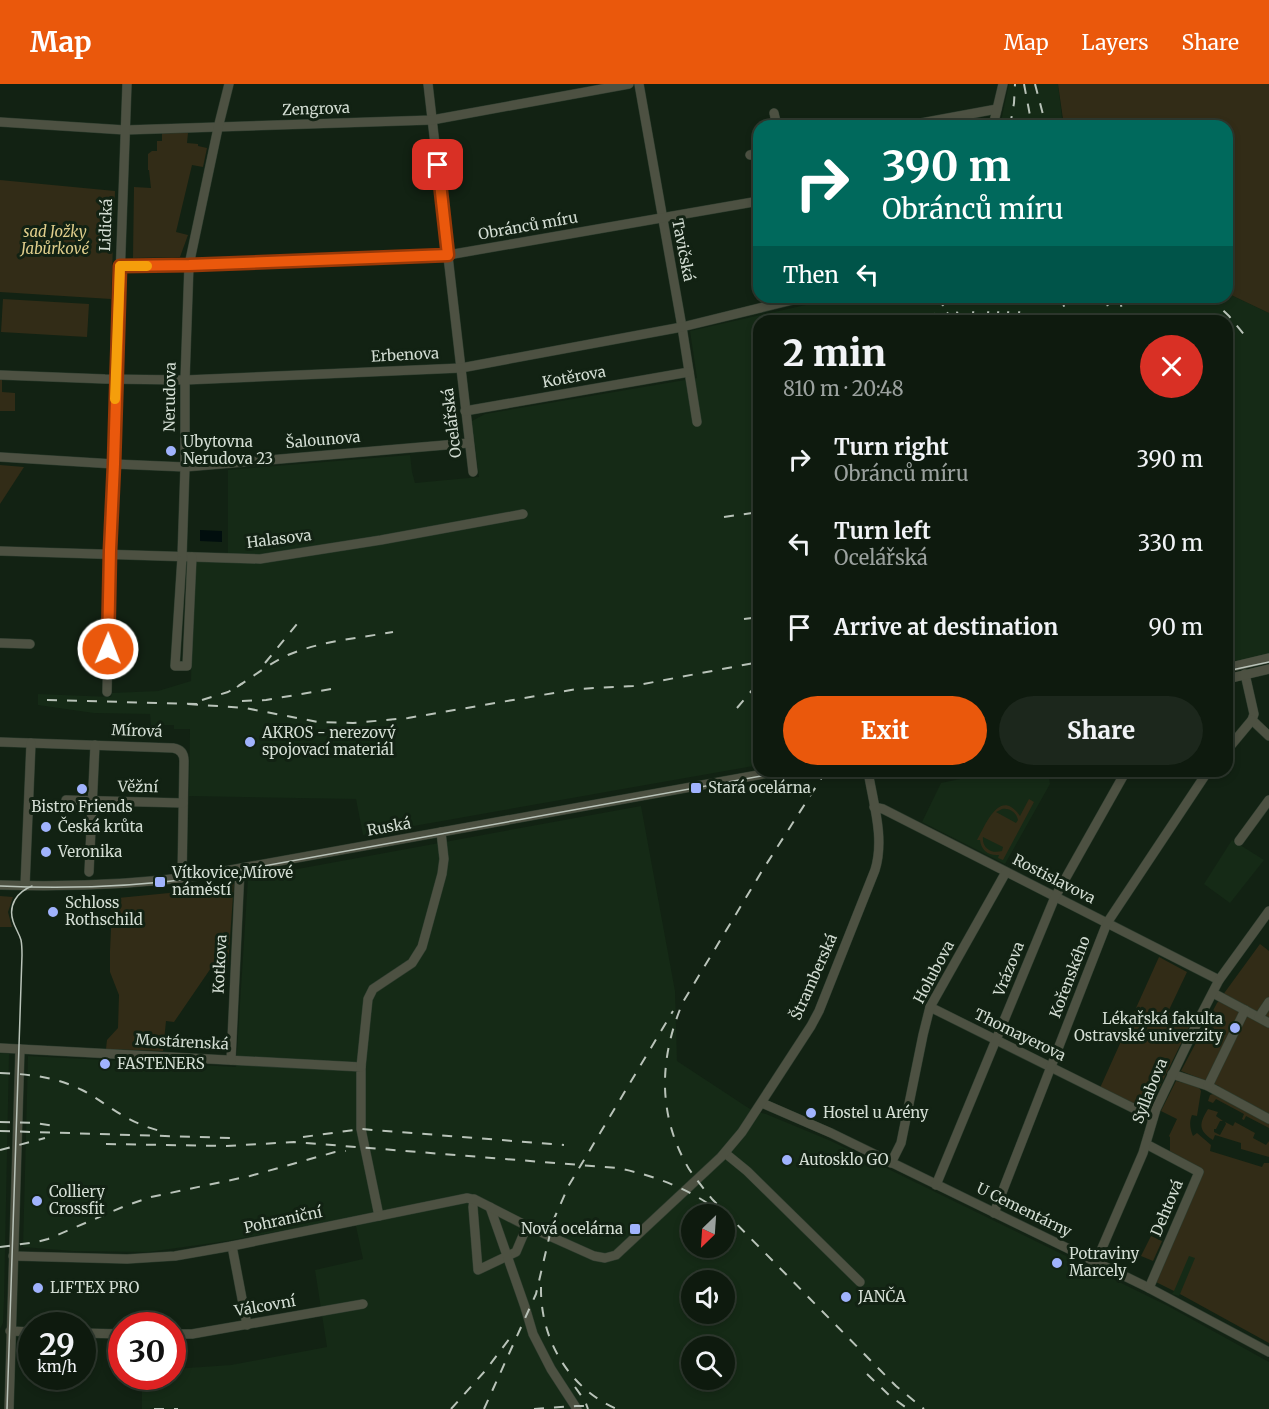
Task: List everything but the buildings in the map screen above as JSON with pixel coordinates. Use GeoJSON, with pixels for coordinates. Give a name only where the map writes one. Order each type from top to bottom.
{"type":"FeatureCollection","features":[{"type":"Feature","properties":{"kind":"street","name":"Lidická"},"geometry":{"type":"LineString","coordinates":[[107,692],[127,84]]}},
{"type":"Feature","properties":{"kind":"street","name":"Nerudova"},"geometry":{"type":"LineString","coordinates":[[192,557],[187,666],[176,666],[185,467],[189,265],[229,84]]}},
{"type":"Feature","properties":{"kind":"street","name":"Ocelářská"},"geometry":{"type":"LineString","coordinates":[[428,84],[472,472]]}},
{"type":"Feature","properties":{"kind":"street","name":"Zengrova"},"geometry":{"type":"LineString","coordinates":[[0,122],[125,130],[432,120],[629,84]]}},
{"type":"Feature","properties":{"kind":"street","name":"Tavičská"},"geometry":{"type":"LineString","coordinates":[[639,84],[697,422]]}},
{"type":"Feature","properties":{"kind":"street"},"geometry":{"type":"LineString","coordinates":[[994,120],[1003,84]]}},
{"type":"Feature","properties":{"kind":"street"},"geometry":{"type":"LineString","coordinates":[[937,120],[997,109]]}},
{"type":"Feature","properties":{"kind":"street"},"geometry":{"type":"LineString","coordinates":[[774,113],[776,120]]}},
{"type":"Feature","properties":{"kind":"street","name":"Obránců míru"},"geometry":{"type":"LineString","coordinates":[[120,266],[448,255],[753,202]]}},
{"type":"Feature","properties":{"kind":"street","name":"Erbenova"},"geometry":{"type":"LineString","coordinates":[[0,375],[185,380],[460,368],[682,327],[780,303]]}},
{"type":"Feature","properties":{"kind":"street","name":"Kotěrova"},"geometry":{"type":"LineString","coordinates":[[465,411],[689,372]]}},
{"type":"Feature","properties":{"kind":"street","name":"Šalounova"},"geometry":{"type":"LineString","coordinates":[[0,457],[185,467],[469,443]]}},
{"type":"Feature","properties":{"kind":"street","name":"Halasova"},"geometry":{"type":"LineString","coordinates":[[0,551],[260,559],[524,514]]}},
{"type":"Feature","properties":{"kind":"street"},"geometry":{"type":"LineString","coordinates":[[0,643],[30,644]]}},
{"type":"Feature","properties":{"kind":"street"},"geometry":{"type":"LineString","coordinates":[[1233,667],[1269,658]]}},
{"type":"Feature","properties":{"kind":"street"},"geometry":{"type":"LineString","coordinates":[[1233,677],[1269,669]]}},
{"type":"Feature","properties":{"kind":"street"},"geometry":{"type":"LineString","coordinates":[[1233,743],[1252,720],[1254,714],[1245,674]]}},
{"type":"Feature","properties":{"kind":"street"},"geometry":{"type":"LineString","coordinates":[[1252,720],[1269,736]]}},
{"type":"Feature","properties":{"kind":"street","name":"Mírová"},"geometry":{"type":"LineString","coordinates":[[0,742],[179,750],[184,760],[182,878]]}},
{"type":"Feature","properties":{"kind":"street"},"geometry":{"type":"LineString","coordinates":[[25,885],[31,743]]}},
{"type":"Feature","properties":{"kind":"street"},"geometry":{"type":"LineString","coordinates":[[89,873],[95,745]]}},
{"type":"Feature","properties":{"kind":"street","name":"Ruská"},"geometry":{"type":"LineString","coordinates":[[0,885],[105,885],[182,878],[753,776]]}},
{"type":"Feature","properties":{"kind":"street","name":"Štramberská"},"geometry":{"type":"LineString","coordinates":[[527,1226],[597,1257],[613,1257],[725,1153],[742,1132],[819,1011],[875,870],[879,844],[869,777]]}},
{"type":"Feature","properties":{"kind":"street","name":"Vrázova"},"geometry":{"type":"LineString","coordinates":[[936,1185],[1055,897],[1123,777]]}},
{"type":"Feature","properties":{"kind":"street","name":"Kořenského"},"geometry":{"type":"LineString","coordinates":[[994,1213],[1107,923],[1204,777]]}},
{"type":"Feature","properties":{"kind":"street","name":"Věžní"},"geometry":{"type":"LineString","coordinates":[[66,800],[183,803]]}},
{"type":"Feature","properties":{"kind":"street"},"geometry":{"type":"LineString","coordinates":[[1239,841],[1269,800]]}},
{"type":"Feature","properties":{"kind":"street","name":"Rostislavova"},"geometry":{"type":"LineString","coordinates":[[874,807],[883,809],[1219,980]]}},
{"type":"Feature","properties":{"kind":"street"},"geometry":{"type":"LineString","coordinates":[[379,1216],[361,1129],[362,1067],[368,999],[374,989],[412,963],[422,947],[442,874],[444,859],[441,832]]}},
{"type":"Feature","properties":{"kind":"street","name":"Kotkova"},"geometry":{"type":"LineString","coordinates":[[231,1060],[240,869]]}},
{"type":"Feature","properties":{"kind":"street","name":"Holubova"},"geometry":{"type":"LineString","coordinates":[[891,1163],[901,1143],[930,1007],[1006,872]]}},
{"type":"Feature","properties":{"kind":"street","name":"Syllabova"},"geometry":{"type":"LineString","coordinates":[[1096,1262],[1146,1144],[1153,1118],[1172,1074],[1219,980],[1269,911]]}},
{"type":"Feature","properties":{"kind":"street"},"geometry":{"type":"LineString","coordinates":[[1213,993],[1269,1023]]}},
{"type":"Feature","properties":{"kind":"street"},"geometry":{"type":"LineString","coordinates":[[1259,1017],[1269,1002]]}},
{"type":"Feature","properties":{"kind":"street","name":"Thomayerova"},"geometry":{"type":"LineString","coordinates":[[930,1007],[1153,1118]]}},
{"type":"Feature","properties":{"kind":"street"},"geometry":{"type":"LineString","coordinates":[[1208,1086],[1245,1010]]}},
{"type":"Feature","properties":{"kind":"street","name":"Mostárenská"},"geometry":{"type":"LineString","coordinates":[[0,1048],[362,1067]]}},
{"type":"Feature","properties":{"kind":"street"},"geometry":{"type":"LineString","coordinates":[[9,1409],[20,1049]]}},
{"type":"Feature","properties":{"kind":"street"},"geometry":{"type":"LineString","coordinates":[[1172,1074],[1208,1086],[1269,1119]]}},
{"type":"Feature","properties":{"kind":"street","name":"U Cementárny"},"geometry":{"type":"LineString","coordinates":[[762,1103],[815,1125],[1149,1288],[1269,1352]]}},
{"type":"Feature","properties":{"kind":"street","name":"Dehtová"},"geometry":{"type":"LineString","coordinates":[[1146,1144],[1199,1172],[1149,1288]]}},
{"type":"Feature","properties":{"kind":"street"},"geometry":{"type":"LineString","coordinates":[[725,1153],[754,1178],[860,1282]]}},
{"type":"Feature","properties":{"kind":"street","name":"Pohraniční"},"geometry":{"type":"LineString","coordinates":[[13,1256],[159,1258],[232,1246],[464,1198],[474,1199]]}},
{"type":"Feature","properties":{"kind":"street"},"geometry":{"type":"LineString","coordinates":[[474,1199],[527,1226],[516,1252],[478,1270],[474,1199]]}},
{"type":"Feature","properties":{"kind":"street"},"geometry":{"type":"LineString","coordinates":[[490,1207],[533,1334],[551,1369],[577,1409]]}},
{"type":"Feature","properties":{"kind":"street"},"geometry":{"type":"LineString","coordinates":[[232,1246],[248,1325]]}},
{"type":"Feature","properties":{"kind":"street","name":"Válcovní"},"geometry":{"type":"LineString","coordinates":[[186,1334],[363,1304]]}},
{"type":"Feature","properties":{"kind":"street"},"geometry":{"type":"LineString","coordinates":[[10,1331],[18,1331]]}},
{"type":"Feature","properties":{"kind":"shaded area"},"geometry":{"type":"Polygon","coordinates":[[[1009,84],[1058,84],[1062,120],[1001,120],[1009,84]]]}},
{"type":"Feature","properties":{"kind":"shaded area"},"geometry":{"type":"Polygon","coordinates":[[[1233,296],[1269,313],[1269,654],[1233,662],[1233,315],[761,315],[814,303],[1233,303],[1233,296]]]}},
{"type":"Feature","properties":{"kind":"shaded area"},"geometry":{"type":"Polygon","coordinates":[[[753,317],[753,766],[363,835],[356,799],[189,796],[190,729],[174,729],[174,725],[151,725],[150,714],[94,713],[38,705],[38,694],[111,697],[112,693],[158,691],[191,681],[194,561],[228,562],[228,470],[410,455],[415,483],[479,477],[472,421],[485,414],[697,378],[690,331],[753,317]]]}},
{"type":"Feature","properties":{"kind":"shaded area"},"geometry":{"type":"Polygon","coordinates":[[[200,530],[222,531],[222,542],[200,541],[200,530]]]}},
{"type":"Feature","properties":{"kind":"shaded area"},"geometry":{"type":"Polygon","coordinates":[[[970,777],[1049,777],[1050,784],[1005,864],[922,822],[941,783],[970,777]]]}},
{"type":"Feature","properties":{"kind":"shaded area"},"geometry":{"type":"Polygon","coordinates":[[[641,806],[675,991],[677,1061],[753,1111],[766,1114],[831,1141],[1168,1306],[1269,1362],[1269,1409],[142,1409],[142,1390],[186,1390],[186,1368],[231,1365],[327,1347],[315,1270],[363,1259],[354,1217],[227,1241],[148,1252],[73,1251],[23,1247],[28,1056],[236,1067],[248,878],[641,806]]]}},
{"type":"Feature","properties":{"kind":"shaded area"},"geometry":{"type":"Polygon","coordinates":[[[1232,840],[1264,860],[1230,903],[1204,884],[1232,840]]]}},
{"type":"Feature","properties":{"kind":"shaded area"},"geometry":{"type":"Polygon","coordinates":[[[0,1053],[9,1054],[4,1299],[3,1323],[0,1329],[0,1053]]]}},
{"type":"Feature","properties":{"kind":"shaded area"},"geometry":{"type":"Polygon","coordinates":[[[1172,1243],[1207,1258],[1186,1297],[1172,1294],[1174,1291],[1156,1282],[1172,1243]]]}},
{"type":"Feature","properties":{"kind":"green space"},"geometry":{"type":"Polygon","coordinates":[[[1058,84],[1269,84],[1269,313],[1233,296],[1233,120],[1063,120],[1058,84]]]}},
{"type":"Feature","properties":{"kind":"green space"},"geometry":{"type":"Polygon","coordinates":[[[162,133],[188,133],[187,143],[207,148],[203,167],[192,165],[176,232],[188,235],[180,257],[133,258],[134,187],[151,188],[148,154],[157,151],[157,141],[162,141],[162,133]]]}},
{"type":"Feature","properties":{"kind":"green space","name":"sad Jožky Jabůrkové"},"geometry":{"type":"Polygon","coordinates":[[[0,180],[115,191],[111,299],[0,292],[0,180]]]}},
{"type":"Feature","properties":{"kind":"green space"},"geometry":{"type":"Polygon","coordinates":[[[3,299],[89,304],[87,337],[1,332],[3,299]]]}},
{"type":"Feature","properties":{"kind":"green space"},"geometry":{"type":"Polygon","coordinates":[[[0,380],[2,380],[2,392],[15,393],[15,411],[0,411],[0,380]]]}},
{"type":"Feature","properties":{"kind":"green space"},"geometry":{"type":"Polygon","coordinates":[[[0,465],[24,467],[0,504],[0,465]]]}},
{"type":"Feature","properties":{"kind":"green space"},"geometry":{"type":"Polygon","coordinates":[[[1029,799],[1034,802],[1003,860],[998,858],[999,855],[988,853],[980,840],[977,840],[989,818],[1000,807],[1006,805],[1013,808],[1020,816],[1029,799]],[[1002,809],[996,812],[1016,823],[1017,817],[1012,811],[1002,809]],[[983,837],[988,849],[994,852],[1002,851],[1003,847],[983,837]]]}},
{"type":"Feature","properties":{"kind":"green space"},"geometry":{"type":"Polygon","coordinates":[[[234,882],[228,966],[213,965],[174,1022],[166,1021],[163,1051],[106,1049],[107,1040],[118,1028],[119,995],[110,972],[110,951],[112,908],[118,898],[169,893],[234,882]]]}},
{"type":"Feature","properties":{"kind":"green space"},"geometry":{"type":"Polygon","coordinates":[[[0,896],[13,897],[8,912],[12,927],[0,927],[0,896]]]}},
{"type":"Feature","properties":{"kind":"green space","name":"Lékařská fakulta Ostravské univerzity"},"geometry":{"type":"Polygon","coordinates":[[[1260,944],[1269,951],[1269,1128],[1246,1116],[1244,1120],[1242,1119],[1244,1114],[1216,1099],[1213,1103],[1208,1101],[1210,1095],[1216,1093],[1219,1086],[1181,1071],[1217,1003],[1260,944]]]}},
{"type":"Feature","properties":{"kind":"green space"},"geometry":{"type":"Polygon","coordinates":[[[1159,957],[1187,972],[1168,1012],[1191,1023],[1148,1111],[1100,1088],[1159,957]]]}},
{"type":"Feature","properties":{"kind":"green space"},"geometry":{"type":"Polygon","coordinates":[[[1176,1081],[1198,1086],[1201,1091],[1197,1116],[1192,1115],[1190,1120],[1191,1128],[1193,1136],[1197,1133],[1211,1145],[1210,1151],[1262,1167],[1264,1163],[1269,1163],[1269,1343],[1180,1294],[1195,1258],[1189,1256],[1174,1291],[1156,1282],[1202,1171],[1170,1151],[1169,1136],[1177,1119],[1161,1111],[1176,1081]]]}},
{"type":"Feature","properties":{"kind":"green space"},"geometry":{"type":"Polygon","coordinates":[[[1208,1109],[1218,1112],[1216,1116],[1223,1121],[1220,1121],[1214,1132],[1220,1135],[1225,1122],[1233,1126],[1235,1122],[1255,1133],[1253,1138],[1266,1145],[1269,1141],[1269,1157],[1241,1149],[1241,1143],[1215,1135],[1213,1140],[1202,1130],[1201,1126],[1208,1109]]]}},
{"type":"Feature","properties":{"kind":"green space"},"geometry":{"type":"Polygon","coordinates":[[[1151,1236],[1162,1241],[1153,1261],[1141,1256],[1151,1236]]]}},
{"type":"Feature","properties":{"kind":"tram line"},"geometry":{"type":"LineString","coordinates":[[1233,670],[1269,662]]}},
{"type":"Feature","properties":{"kind":"tram line"},"geometry":{"type":"LineString","coordinates":[[0,886],[98,886],[197,878],[756,777]]}},
{"type":"Feature","properties":{"kind":"tram line"},"geometry":{"type":"LineString","coordinates":[[7,1409],[22,955],[21,940],[13,921],[12,910],[18,895],[32,886]]}},
{"type":"Feature","properties":{"kind":"railway"},"geometry":{"type":"LineString","coordinates":[[1011,120],[1015,84]]}},
{"type":"Feature","properties":{"kind":"railway"},"geometry":{"type":"LineString","coordinates":[[1024,84],[1031,120]]}},
{"type":"Feature","properties":{"kind":"railway"},"geometry":{"type":"LineString","coordinates":[[1035,84],[1044,120]]}},
{"type":"Feature","properties":{"kind":"railway"},"geometry":{"type":"LineString","coordinates":[[934,315],[945,303]]}},
{"type":"Feature","properties":{"kind":"railway"},"geometry":{"type":"LineString","coordinates":[[956,315],[961,303]]}},
{"type":"Feature","properties":{"kind":"railway"},"geometry":{"type":"LineString","coordinates":[[972,315],[976,303]]}},
{"type":"Feature","properties":{"kind":"railway"},"geometry":{"type":"LineString","coordinates":[[988,315],[990,303]]}},
{"type":"Feature","properties":{"kind":"railway"},"geometry":{"type":"LineString","coordinates":[[998,315],[1000,303]]}},
{"type":"Feature","properties":{"kind":"railway"},"geometry":{"type":"LineString","coordinates":[[1008,315],[1010,303]]}},
{"type":"Feature","properties":{"kind":"railway"},"geometry":{"type":"LineString","coordinates":[[1018,315],[1022,303]]}},
{"type":"Feature","properties":{"kind":"railway"},"geometry":{"type":"LineString","coordinates":[[1063,303],[1066,315]]}},
{"type":"Feature","properties":{"kind":"railway"},"geometry":{"type":"LineString","coordinates":[[1106,303],[1112,315]]}},
{"type":"Feature","properties":{"kind":"railway"},"geometry":{"type":"LineString","coordinates":[[1120,303],[1124,315]]}},
{"type":"Feature","properties":{"kind":"railway"},"geometry":{"type":"LineString","coordinates":[[1215,303],[1228,315]]}},
{"type":"Feature","properties":{"kind":"railway"},"geometry":{"type":"LineString","coordinates":[[947,315],[953,304]]}},
{"type":"Feature","properties":{"kind":"railway"},"geometry":{"type":"LineString","coordinates":[[1233,321],[1246,337]]}},
{"type":"Feature","properties":{"kind":"railway"},"geometry":{"type":"LineString","coordinates":[[724,517],[753,513]]}},
{"type":"Feature","properties":{"kind":"railway"},"geometry":{"type":"LineString","coordinates":[[744,619],[753,618]]}},
{"type":"Feature","properties":{"kind":"railway"},"geometry":{"type":"LineString","coordinates":[[265,663],[301,619]]}},
{"type":"Feature","properties":{"kind":"railway"},"geometry":{"type":"LineString","coordinates":[[237,687],[275,662],[301,650],[393,632]]}},
{"type":"Feature","properties":{"kind":"railway"},"geometry":{"type":"LineString","coordinates":[[188,704],[245,708],[318,722],[353,723],[408,718],[577,689],[633,686],[753,663]]}},
{"type":"Feature","properties":{"kind":"railway"},"geometry":{"type":"LineString","coordinates":[[202,700],[228,692],[243,683]]}},
{"type":"Feature","properties":{"kind":"railway"},"geometry":{"type":"LineString","coordinates":[[242,701],[266,700],[331,689]]}},
{"type":"Feature","properties":{"kind":"railway"},"geometry":{"type":"LineString","coordinates":[[737,708],[753,689]]}},
{"type":"Feature","properties":{"kind":"railway"},"geometry":{"type":"LineString","coordinates":[[47,700],[197,704]]}},
{"type":"Feature","properties":{"kind":"railway"},"geometry":{"type":"LineString","coordinates":[[822,777],[683,1002],[669,1044],[665,1086],[667,1107],[671,1128],[679,1149],[689,1169],[712,1199],[896,1386],[924,1409]]}},
{"type":"Feature","properties":{"kind":"railway"},"geometry":{"type":"LineString","coordinates":[[484,1409],[536,1294],[553,1221],[569,1185],[673,1011]]}},
{"type":"Feature","properties":{"kind":"railway"},"geometry":{"type":"LineString","coordinates":[[0,1073],[32,1075],[62,1082],[87,1093],[131,1120],[161,1131]]}},
{"type":"Feature","properties":{"kind":"railway"},"geometry":{"type":"LineString","coordinates":[[0,1122],[54,1126]]}},
{"type":"Feature","properties":{"kind":"railway"},"geometry":{"type":"LineString","coordinates":[[303,1137],[361,1129],[564,1145]]}},
{"type":"Feature","properties":{"kind":"railway"},"geometry":{"type":"LineString","coordinates":[[0,1131],[231,1138]]}},
{"type":"Feature","properties":{"kind":"railway"},"geometry":{"type":"LineString","coordinates":[[0,1150],[45,1138]]}},
{"type":"Feature","properties":{"kind":"railway"},"geometry":{"type":"LineString","coordinates":[[106,1144],[226,1146],[294,1142],[617,1168],[669,1183],[708,1204]]}},
{"type":"Feature","properties":{"kind":"railway"},"geometry":{"type":"LineString","coordinates":[[0,1247],[48,1239],[151,1197],[250,1176],[335,1152],[346,1151]]}},
{"type":"Feature","properties":{"kind":"railway"},"geometry":{"type":"LineString","coordinates":[[541,1287],[546,1325],[560,1359],[584,1388],[617,1409]]}},
{"type":"Feature","properties":{"kind":"railway"},"geometry":{"type":"LineString","coordinates":[[451,1409],[485,1371],[510,1338]]}},
{"type":"Feature","properties":{"kind":"railway"},"geometry":{"type":"LineString","coordinates":[[867,1374],[908,1409]]}},
{"type":"Feature","properties":{"kind":"railway"},"geometry":{"type":"LineString","coordinates":[[575,1387],[588,1409]]}},
{"type":"Feature","properties":{"kind":"railway"},"geometry":{"type":"LineString","coordinates":[[534,1409],[593,1406]]}},
{"type":"Feature","properties":{"kind":"railway"},"geometry":{"type":"LineString","coordinates":[[154,1409],[178,1409]]}},
{"type":"Feature","properties":{"kind":"slow traffic"},"geometry":{"type":"LineString","coordinates":[[115,399],[120,266],[147,266]]}},
{"type":"Feature","properties":{"kind":"place","name":"Ubytovna Nerudova 23"},"geometry":{"type":"Point","coordinates":[171,451]}},
{"type":"Feature","properties":{"kind":"place","name":"AKROS - nerezový spojovací materiál"},"geometry":{"type":"Point","coordinates":[250,742]}},
{"type":"Feature","properties":{"kind":"place","name":"Stará ocelárna"},"geometry":{"type":"Point","coordinates":[696,788]}},
{"type":"Feature","properties":{"kind":"place","name":"Bistro Friends"},"geometry":{"type":"Point","coordinates":[82,789]}},
{"type":"Feature","properties":{"kind":"place","name":"Česká krůta"},"geometry":{"type":"Point","coordinates":[46,827]}},
{"type":"Feature","properties":{"kind":"place","name":"Veronika"},"geometry":{"type":"Point","coordinates":[46,852]}},
{"type":"Feature","properties":{"kind":"place","name":"Vítkovice,Mírové náměstí"},"geometry":{"type":"Point","coordinates":[160,882]}},
{"type":"Feature","properties":{"kind":"place","name":"Schloss Rothschild"},"geometry":{"type":"Point","coordinates":[53,912]}},
{"type":"Feature","properties":{"kind":"place","name":"Lékařská fakulta Ostravské univerzity"},"geometry":{"type":"Point","coordinates":[1235,1028]}},
{"type":"Feature","properties":{"kind":"place","name":"FASTENERS"},"geometry":{"type":"Point","coordinates":[105,1064]}},
{"type":"Feature","properties":{"kind":"place","name":"Hostel u Arény"},"geometry":{"type":"Point","coordinates":[811,1113]}},
{"type":"Feature","properties":{"kind":"place","name":"Autosklo GO"},"geometry":{"type":"Point","coordinates":[787,1160]}},
{"type":"Feature","properties":{"kind":"place","name":"Colliery Crossfit"},"geometry":{"type":"Point","coordinates":[37,1201]}},
{"type":"Feature","properties":{"kind":"place","name":"Nová ocelárna"},"geometry":{"type":"Point","coordinates":[635,1229]}},
{"type":"Feature","properties":{"kind":"place","name":"Potraviny Marcely"},"geometry":{"type":"Point","coordinates":[1057,1263]}},
{"type":"Feature","properties":{"kind":"place","name":"LIFTEX PRO"},"geometry":{"type":"Point","coordinates":[38,1288]}},
{"type":"Feature","properties":{"kind":"place","name":"JANČA"},"geometry":{"type":"Point","coordinates":[846,1297]}},
{"type":"Feature","properties":{"kind":"route"},"geometry":{"type":"LineString","coordinates":[[108,649],[120,266],[448,255],[438,165]]}}]}
